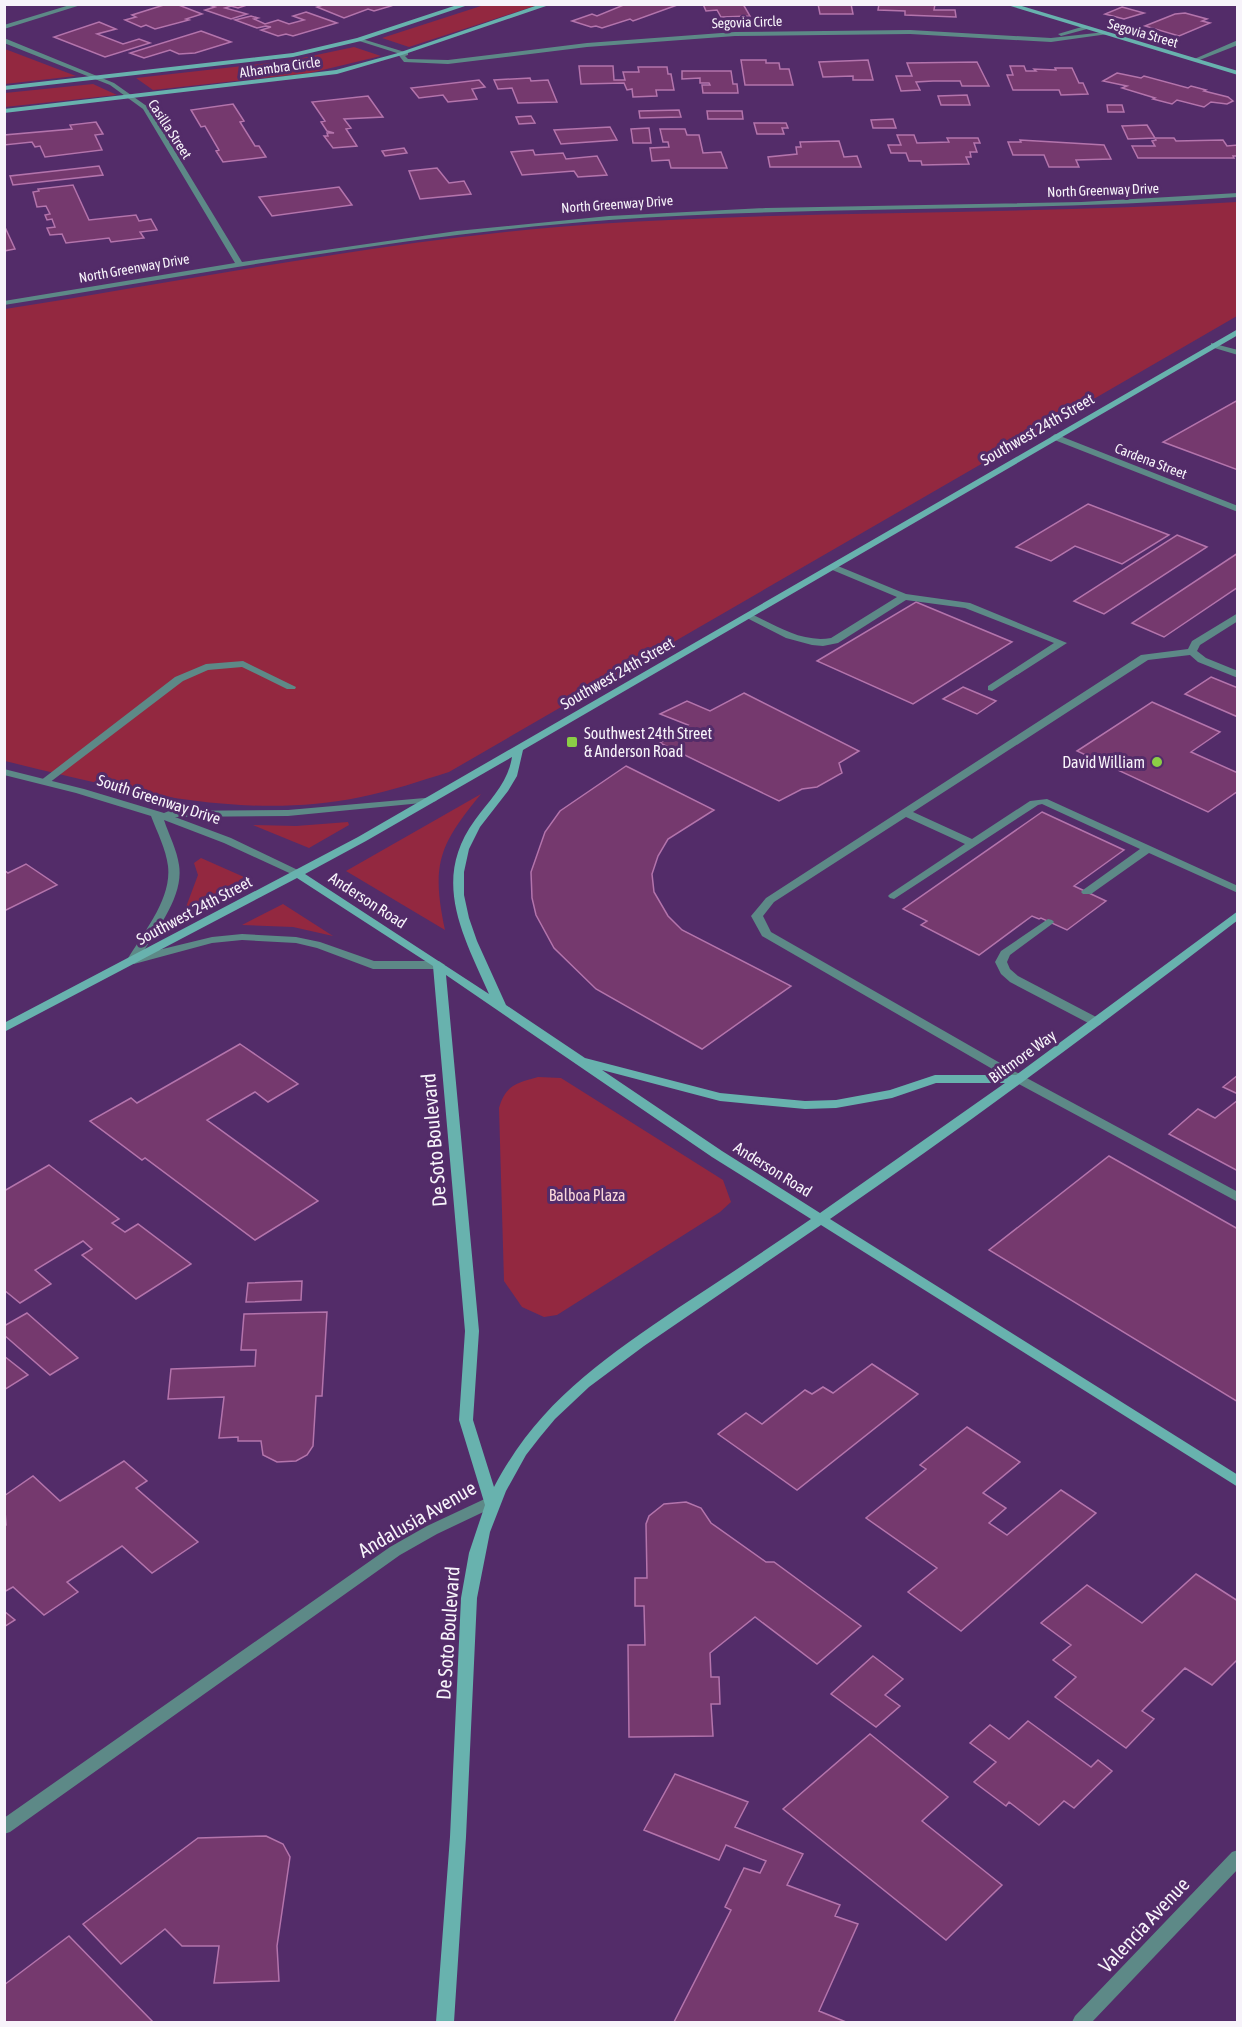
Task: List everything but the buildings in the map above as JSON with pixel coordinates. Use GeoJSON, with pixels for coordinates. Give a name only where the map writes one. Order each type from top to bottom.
{"type":"FeatureCollection","features":[{"type":"Feature","properties":{"kind":"street"},"geometry":{"type":"LineString","coordinates":[[4,27],[81,4]]}},
{"type":"Feature","properties":{"kind":"street","name":"Alhambra Circle"},"geometry":{"type":"LineString","coordinates":[[4,88],[310,52],[358,40],[468,4]]}},
{"type":"Feature","properties":{"kind":"street","name":"Alhambra Circle"},"geometry":{"type":"LineString","coordinates":[[4,111],[319,75],[400,54],[549,4]]}},
{"type":"Feature","properties":{"kind":"street","name":"Segovia Street"},"geometry":{"type":"LineString","coordinates":[[1007,4],[1238,73]]}},
{"type":"Feature","properties":{"kind":"street","name":"Segovia Circle"},"geometry":{"type":"LineString","coordinates":[[1036,38],[1085,28]]}},
{"type":"Feature","properties":{"kind":"street","name":"Segovia Circle"},"geometry":{"type":"LineString","coordinates":[[358,40],[400,54],[406,61],[448,62],[619,42],[746,33],[898,32],[1064,40],[1105,34]]}},
{"type":"Feature","properties":{"kind":"street","name":"Casilla Street"},"geometry":{"type":"LineString","coordinates":[[4,40],[99,78],[133,97],[146,108],[239,264]]}},
{"type":"Feature","properties":{"kind":"street"},"geometry":{"type":"LineString","coordinates":[[1195,60],[1238,42]]}},
{"type":"Feature","properties":{"kind":"street","name":"North Greenway Drive"},"geometry":{"type":"LineString","coordinates":[[4,303],[397,239],[607,218],[747,212],[1133,203],[1238,195]]}},
{"type":"Feature","properties":{"kind":"street","name":"Southwest 24th Street"},"geometry":{"type":"LineString","coordinates":[[4,1028],[298,874],[432,799],[1238,331]]}},
{"type":"Feature","properties":{"kind":"street"},"geometry":{"type":"LineString","coordinates":[[1214,345],[1238,353]]}},
{"type":"Feature","properties":{"kind":"street","name":"Cardena Street"},"geometry":{"type":"LineString","coordinates":[[1055,437],[1238,509]]}},
{"type":"Feature","properties":{"kind":"street"},"geometry":{"type":"LineString","coordinates":[[833,567],[903,597],[967,605],[1062,643],[992,688]]}},
{"type":"Feature","properties":{"kind":"street"},"geometry":{"type":"LineString","coordinates":[[748,616],[805,642],[824,643],[834,641],[903,597]]}},
{"type":"Feature","properties":{"kind":"street"},"geometry":{"type":"LineString","coordinates":[[1192,652],[1196,642],[1238,616]]}},
{"type":"Feature","properties":{"kind":"street"},"geometry":{"type":"LineString","coordinates":[[1238,675],[1202,660],[1192,652],[1145,657],[770,900],[757,916],[766,934],[1019,1079],[1238,1198]]}},
{"type":"Feature","properties":{"kind":"street"},"geometry":{"type":"LineString","coordinates":[[45,781],[179,679],[206,667],[243,664],[291,687]]}},
{"type":"Feature","properties":{"kind":"street"},"geometry":{"type":"LineString","coordinates":[[501,1008],[460,909],[456,878],[462,849],[474,828],[513,775],[518,749]]}},
{"type":"Feature","properties":{"kind":"street","name":"South Greenway Drive"},"geometry":{"type":"LineString","coordinates":[[4,772],[45,781],[156,814],[240,845],[298,874]]}},
{"type":"Feature","properties":{"kind":"street"},"geometry":{"type":"LineString","coordinates":[[133,960],[167,899],[173,880],[174,868],[156,814],[288,813],[432,799]]}},
{"type":"Feature","properties":{"kind":"street"},"geometry":{"type":"LineString","coordinates":[[894,896],[1034,803],[1043,801],[1238,890]]}},
{"type":"Feature","properties":{"kind":"street"},"geometry":{"type":"LineString","coordinates":[[905,812],[973,844]]}},
{"type":"Feature","properties":{"kind":"street"},"geometry":{"type":"LineString","coordinates":[[1087,892],[1148,848]]}},
{"type":"Feature","properties":{"kind":"street","name":"Anderson Road"},"geometry":{"type":"LineString","coordinates":[[298,874],[440,965],[717,1154],[1238,1482]]}},
{"type":"Feature","properties":{"kind":"street","name":"Biltmore Way"},"geometry":{"type":"LineString","coordinates":[[821,1218],[1019,1079],[1238,914]]}},
{"type":"Feature","properties":{"kind":"street"},"geometry":{"type":"LineString","coordinates":[[1048,922],[1005,953],[1001,962],[1005,971],[1014,979],[1096,1022]]}},
{"type":"Feature","properties":{"kind":"street"},"geometry":{"type":"LineString","coordinates":[[133,960],[212,940],[242,937],[296,940],[320,945],[373,965],[440,965]]}},
{"type":"Feature","properties":{"kind":"street","name":"De Soto Boulevard"},"geometry":{"type":"LineString","coordinates":[[440,965],[472,1331],[466,1420],[491,1502],[473,1562],[469,1598],[458,1837],[445,2022]]}},
{"type":"Feature","properties":{"kind":"street"},"geometry":{"type":"LineString","coordinates":[[576,1059],[720,1097],[774,1104],[836,1104],[892,1094],[935,1080],[1019,1079]]}},
{"type":"Feature","properties":{"kind":"street","name":"Andalusia Avenue"},"geometry":{"type":"LineString","coordinates":[[4,1827],[395,1551],[432,1530],[491,1502],[513,1463],[535,1433],[568,1396],[609,1362],[821,1218]]}},
{"type":"Feature","properties":{"kind":"street","name":"Valencia Avenue"},"geometry":{"type":"LineString","coordinates":[[1081,2022],[1238,1857]]}},
{"type":"Feature","properties":{"kind":"green space"},"geometry":{"type":"Polygon","coordinates":[[[484,5],[538,5],[409,47],[382,38],[484,5]]]}},
{"type":"Feature","properties":{"kind":"green space"},"geometry":{"type":"Polygon","coordinates":[[[354,47],[381,56],[310,73],[153,90],[136,78],[288,61],[354,47]]]}},
{"type":"Feature","properties":{"kind":"green space"},"geometry":{"type":"Polygon","coordinates":[[[5,49],[76,76],[5,84],[5,49]]]}},
{"type":"Feature","properties":{"kind":"green space"},"geometry":{"type":"Polygon","coordinates":[[[93,84],[117,95],[5,107],[5,93],[93,84]]]}},
{"type":"Feature","properties":{"kind":"green space"},"geometry":{"type":"Polygon","coordinates":[[[1237,202],[1237,316],[449,772],[361,797],[316,804],[271,806],[182,799],[93,782],[5,761],[5,309],[300,260],[522,230],[756,216],[1077,209],[1237,202]]]}},
{"type":"Feature","properties":{"kind":"green space"},"geometry":{"type":"Polygon","coordinates":[[[481,794],[456,827],[442,856],[439,888],[445,930],[346,871],[481,794]]]}},
{"type":"Feature","properties":{"kind":"green space"},"geometry":{"type":"Polygon","coordinates":[[[348,822],[349,825],[309,848],[253,825],[296,826],[348,822]]]}},
{"type":"Feature","properties":{"kind":"green space"},"geometry":{"type":"Polygon","coordinates":[[[201,858],[248,879],[195,908],[186,907],[198,875],[194,863],[201,858]]]}},
{"type":"Feature","properties":{"kind":"green space"},"geometry":{"type":"Polygon","coordinates":[[[283,904],[333,936],[293,927],[242,925],[283,904]]]}},
{"type":"Feature","properties":{"kind":"green space","name":"Balboa Plaza"},"geometry":{"type":"Polygon","coordinates":[[[538,1077],[561,1078],[723,1180],[731,1202],[720,1212],[557,1315],[544,1317],[522,1307],[504,1281],[499,1108],[505,1094],[513,1086],[538,1077]]]}},
{"type":"Feature","properties":{"kind":"place","name":"Southwest 24th Street & Anderson Road"},"geometry":{"type":"Point","coordinates":[572,742]}},
{"type":"Feature","properties":{"kind":"place","name":"David William"},"geometry":{"type":"Point","coordinates":[1157,762]}}]}
